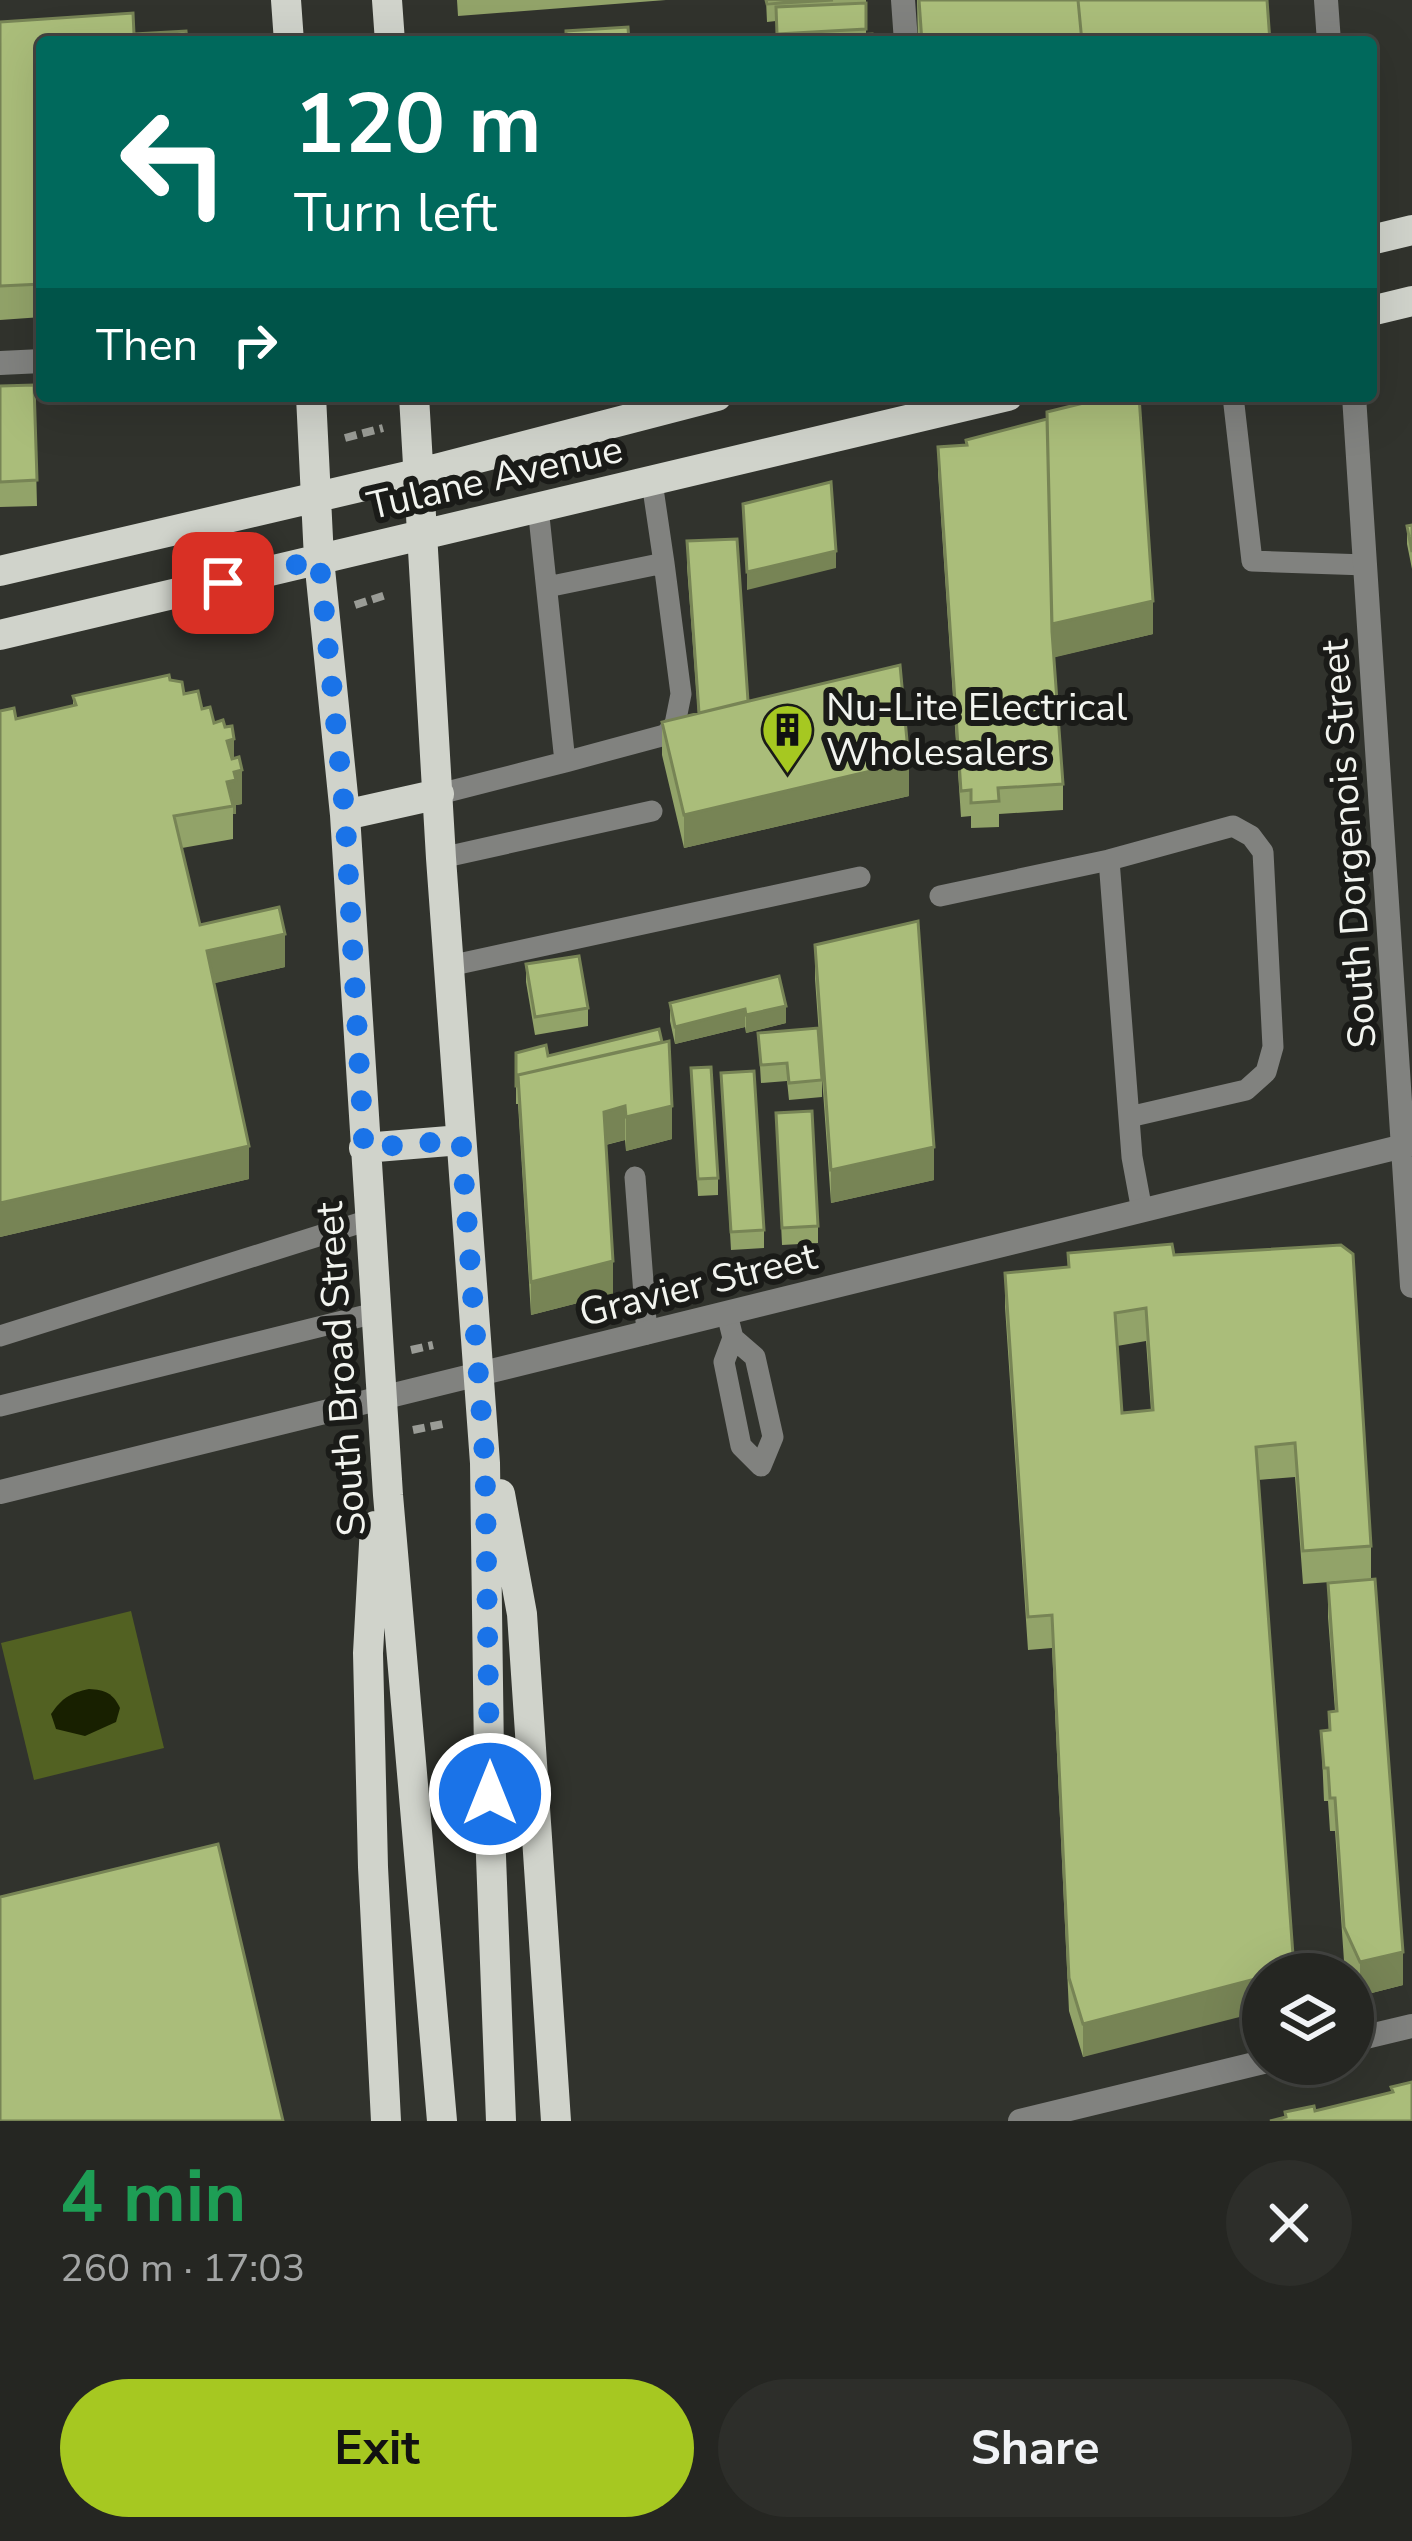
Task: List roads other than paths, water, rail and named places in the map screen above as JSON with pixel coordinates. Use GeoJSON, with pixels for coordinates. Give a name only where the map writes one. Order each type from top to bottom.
{"type":"FeatureCollection","features":[{"type":"Feature","properties":{"kind":"main road"},"geometry":{"type":"LineString","coordinates":[[286,0],[289,36]]}},
{"type":"Feature","properties":{"kind":"main road"},"geometry":{"type":"LineString","coordinates":[[387,0],[390,36]]}},
{"type":"Feature","properties":{"kind":"main road"},"geometry":{"type":"LineString","coordinates":[[1377,238],[1412,230]]}},
{"type":"Feature","properties":{"kind":"main road"},"geometry":{"type":"LineString","coordinates":[[1377,309],[1412,301]]}},
{"type":"Feature","properties":{"kind":"main road","name":"South Broad Street"},"geometry":{"type":"LineString","coordinates":[[311,402],[319,559],[345,815],[381,1400],[442,2121]]}},
{"type":"Feature","properties":{"kind":"main road"},"geometry":{"type":"LineString","coordinates":[[414,402],[441,858],[485,1463],[490,1830],[501,2121]]}},
{"type":"Feature","properties":{"kind":"main road","name":"Tulane Avenue"},"geometry":{"type":"LineString","coordinates":[[0,572],[420,472],[686,402]]}},
{"type":"Feature","properties":{"kind":"main road","name":"Tulane Avenue"},"geometry":{"type":"LineString","coordinates":[[0,635],[983,402]]}},
{"type":"Feature","properties":{"kind":"main road"},"geometry":{"type":"LineString","coordinates":[[345,815],[440,794]]}},
{"type":"Feature","properties":{"kind":"main road"},"geometry":{"type":"LineString","coordinates":[[364,1148],[461,1140]]}},
{"type":"Feature","properties":{"kind":"main road"},"geometry":{"type":"LineString","coordinates":[[478,1376],[522,1614],[556,2121]]}},
{"type":"Feature","properties":{"kind":"main road"},"geometry":{"type":"LineString","coordinates":[[381,1400],[368,1653],[386,2121]]}},
{"type":"Feature","properties":{"kind":"street"},"geometry":{"type":"LineString","coordinates":[[903,0],[906,36]]}},
{"type":"Feature","properties":{"kind":"street"},"geometry":{"type":"LineString","coordinates":[[1326,0],[1329,36]]}},
{"type":"Feature","properties":{"kind":"street"},"geometry":{"type":"LineString","coordinates":[[0,363],[36,361]]}},
{"type":"Feature","properties":{"kind":"street","name":"South Dorgenois Street"},"geometry":{"type":"LineString","coordinates":[[1354,402],[1409,1145],[1412,1286]]}},
{"type":"Feature","properties":{"kind":"street","name":"Gravier Street"},"geometry":{"type":"LineString","coordinates":[[0,1492],[647,1334],[730,1326],[1142,1211],[1409,1145]]}},
{"type":"Feature","properties":{"kind":"street"},"geometry":{"type":"LineString","coordinates":[[1374,2036],[1412,2026]]}},
{"type":"Feature","properties":{"kind":"street"},"geometry":{"type":"LineString","coordinates":[[1020,2121],[1242,2067]]}},
{"type":"Feature","properties":{"kind":"lane"},"geometry":{"type":"LineString","coordinates":[[1234,402],[1252,561],[1366,565]]}},
{"type":"Feature","properties":{"kind":"lane"},"geometry":{"type":"LineString","coordinates":[[440,794],[651,741],[675,724],[681,694],[652,482]]}},
{"type":"Feature","properties":{"kind":"lane"},"geometry":{"type":"LineString","coordinates":[[538,507],[565,762]]}},
{"type":"Feature","properties":{"kind":"lane"},"geometry":{"type":"LineString","coordinates":[[547,587],[664,563]]}},
{"type":"Feature","properties":{"kind":"lane"},"geometry":{"type":"LineString","coordinates":[[441,858],[652,811]]}},
{"type":"Feature","properties":{"kind":"lane"},"geometry":{"type":"LineString","coordinates":[[940,896],[1109,860],[1233,826],[1251,836],[1263,852],[1273,1047],[1266,1072],[1246,1090],[1129,1117]]}},
{"type":"Feature","properties":{"kind":"lane"},"geometry":{"type":"LineString","coordinates":[[1109,860],[1132,1157],[1142,1211]]}},
{"type":"Feature","properties":{"kind":"lane"},"geometry":{"type":"LineString","coordinates":[[449,966],[860,877]]}},
{"type":"Feature","properties":{"kind":"lane"},"geometry":{"type":"LineString","coordinates":[[635,1177],[647,1334]]}},
{"type":"Feature","properties":{"kind":"lane"},"geometry":{"type":"LineString","coordinates":[[0,1336],[369,1220]]}},
{"type":"Feature","properties":{"kind":"lane"},"geometry":{"type":"LineString","coordinates":[[0,1406],[375,1312]]}},
{"type":"Feature","properties":{"kind":"lane"},"geometry":{"type":"LineString","coordinates":[[730,1326],[755,1357],[773,1437],[760,1466],[741,1446],[724,1362],[730,1326]]}},
{"type":"Feature","properties":{"kind":"place","name":"Nu-Lite Electrical Wholesalers"},"geometry":{"type":"Point","coordinates":[787,775]}}]}
